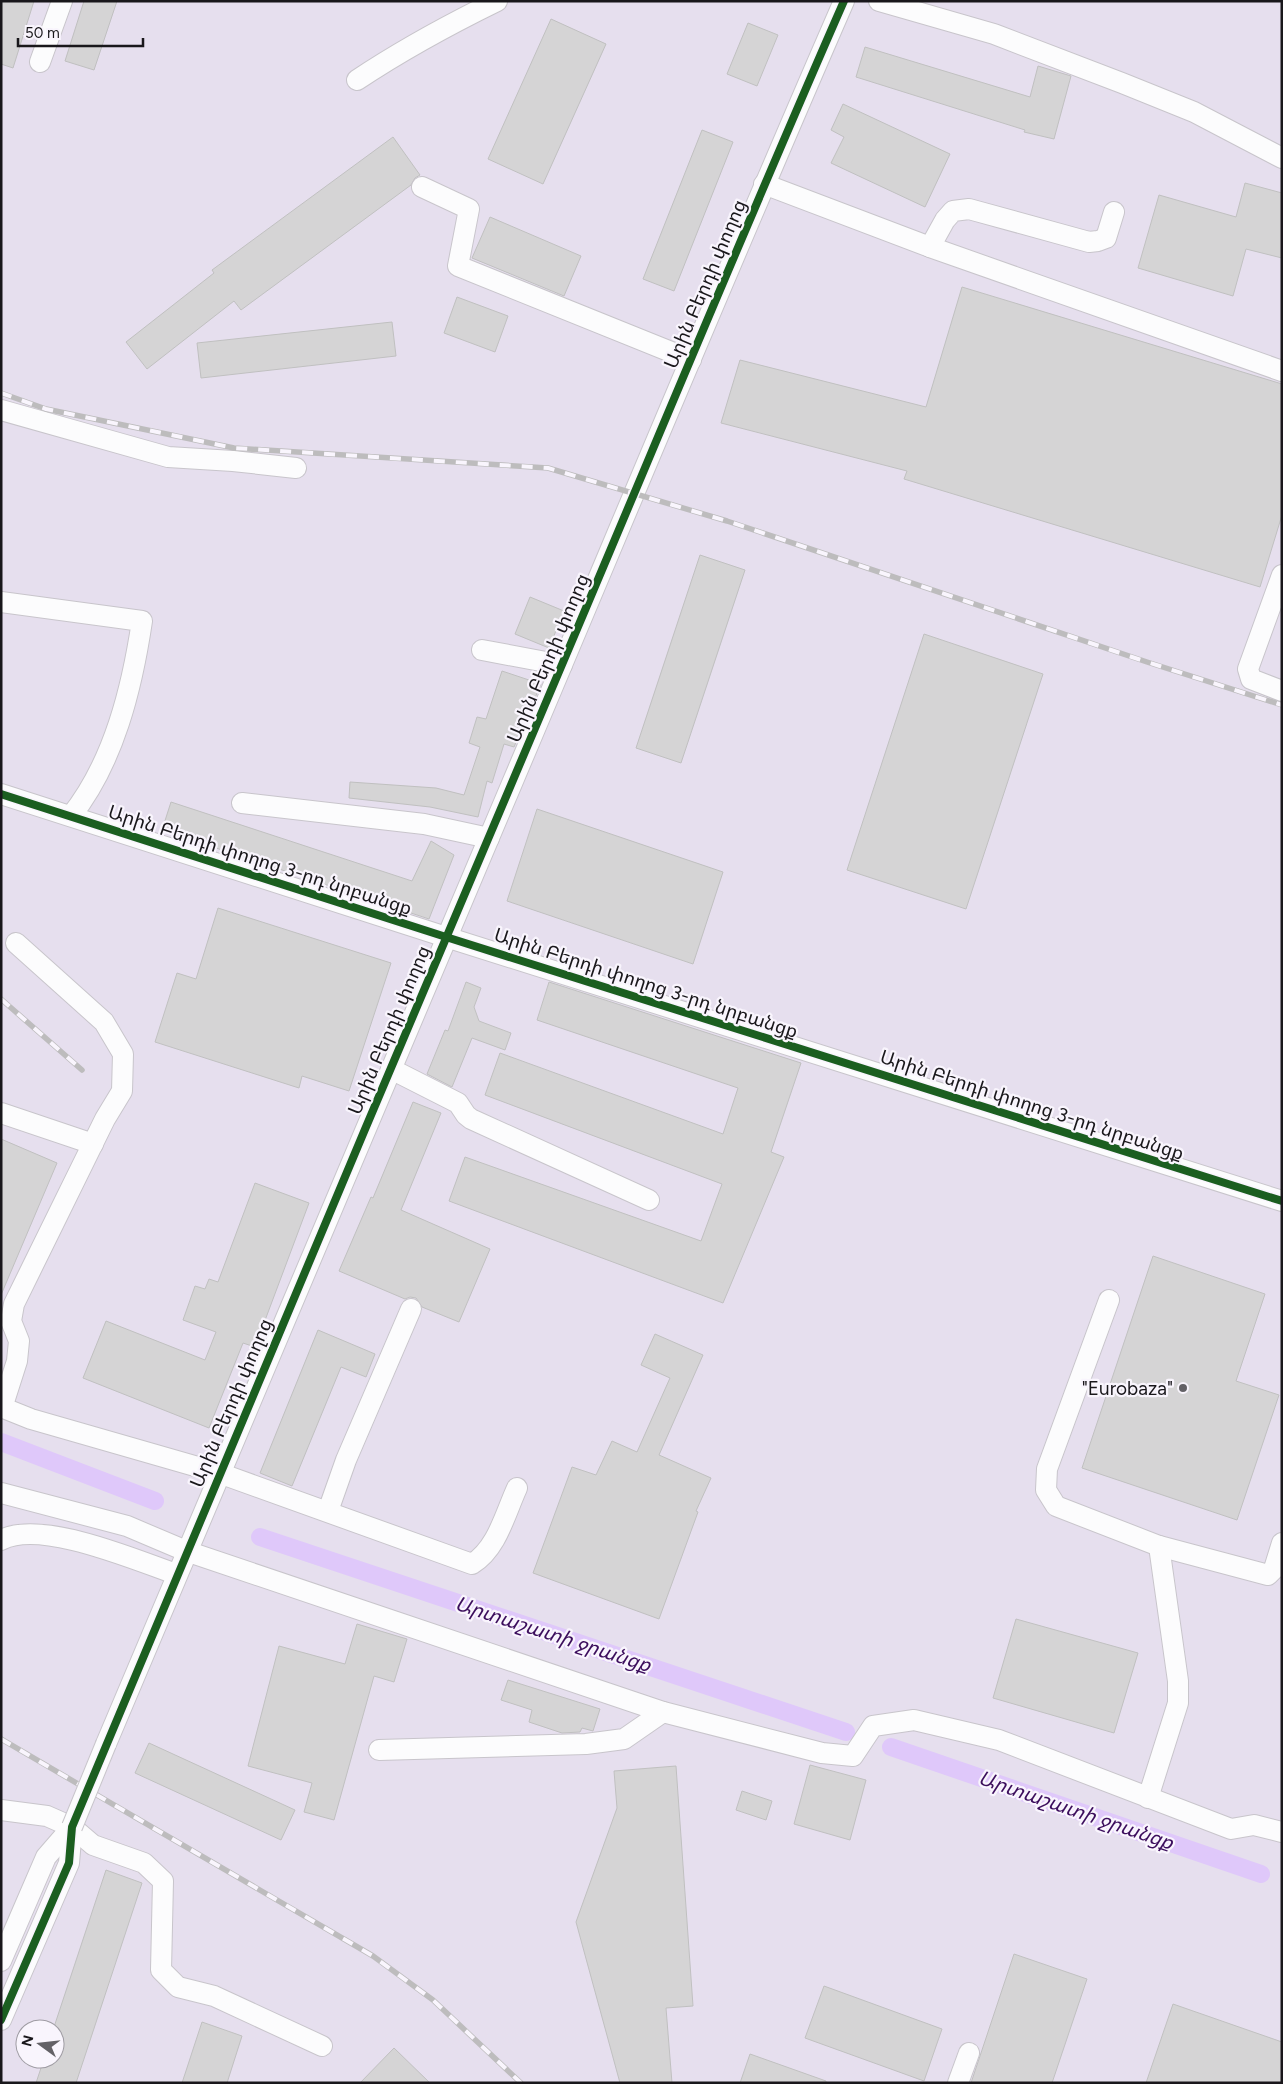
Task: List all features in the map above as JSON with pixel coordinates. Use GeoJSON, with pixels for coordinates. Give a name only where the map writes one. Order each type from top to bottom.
{"type":"FeatureCollection","features":[{"type":"Feature","properties":{"kind":"street"},"geometry":{"type":"LineString","coordinates":[[40,62],[62,1]]}},
{"type":"Feature","properties":{"kind":"street"},"geometry":{"type":"LineString","coordinates":[[357,80],[394,55],[443,27],[497,1]]}},
{"type":"Feature","properties":{"kind":"street","name":"Արին Բերդի փողոց"},"geometry":{"type":"LineString","coordinates":[[1,2020],[69,1863],[72,1827],[176,1574],[489,838],[764,184],[844,1]]}},
{"type":"Feature","properties":{"kind":"street"},"geometry":{"type":"LineString","coordinates":[[879,1],[994,34],[1122,83],[1194,112],[1282,158]]}},
{"type":"Feature","properties":{"kind":"street"},"geometry":{"type":"LineString","coordinates":[[764,184],[930,247],[1282,371]]}},
{"type":"Feature","properties":{"kind":"street"},"geometry":{"type":"LineString","coordinates":[[422,187],[469,208],[458,266],[691,360]]}},
{"type":"Feature","properties":{"kind":"street"},"geometry":{"type":"LineString","coordinates":[[930,247],[945,220],[953,211],[969,209],[1088,242],[1106,238],[1114,212]]}},
{"type":"Feature","properties":{"kind":"street"},"geometry":{"type":"LineString","coordinates":[[1,410],[168,457],[233,460],[296,468]]}},
{"type":"Feature","properties":{"kind":"street"},"geometry":{"type":"LineString","coordinates":[[1282,575],[1248,669],[1251,679],[1282,691]]}},
{"type":"Feature","properties":{"kind":"street"},"geometry":{"type":"LineString","coordinates":[[1,602],[142,621],[138,651],[117,728],[102,770],[86,798],[71,816]]}},
{"type":"Feature","properties":{"kind":"street"},"geometry":{"type":"LineString","coordinates":[[482,650],[562,665]]}},
{"type":"Feature","properties":{"kind":"street","name":"Արին Բերդի փողոց 3-րդ նրբանցք"},"geometry":{"type":"LineString","coordinates":[[1,794],[1282,1202]]}},
{"type":"Feature","properties":{"kind":"street"},"geometry":{"type":"LineString","coordinates":[[242,803],[424,824],[489,838]]}},
{"type":"Feature","properties":{"kind":"street"},"geometry":{"type":"LineString","coordinates":[[16,943],[104,1022],[123,1054],[122,1091],[8,1302],[11,1320],[19,1341],[17,1360],[2,1407],[31,1419],[219,1473],[472,1564],[482,1558],[494,1541],[517,1488]]}},
{"type":"Feature","properties":{"kind":"street"},"geometry":{"type":"LineString","coordinates":[[391,1069],[458,1102],[466,1115],[471,1118],[649,1200]]}},
{"type":"Feature","properties":{"kind":"street"},"geometry":{"type":"LineString","coordinates":[[1,1113],[93,1144]]}},
{"type":"Feature","properties":{"kind":"street"},"geometry":{"type":"LineString","coordinates":[[1110,1300],[1047,1469],[1046,1490],[1056,1506],[1159,1546],[1268,1575],[1274,1569],[1282,1543]]}},
{"type":"Feature","properties":{"kind":"street"},"geometry":{"type":"LineString","coordinates":[[328,1511],[346,1460],[411,1309]]}},
{"type":"Feature","properties":{"kind":"street"},"geometry":{"type":"LineString","coordinates":[[1,1493],[23,1497],[127,1526],[186,1551],[663,1712],[822,1753],[853,1756],[873,1726],[914,1720],[999,1740],[1231,1829],[1254,1825],[1282,1832]]}},
{"type":"Feature","properties":{"kind":"street"},"geometry":{"type":"LineString","coordinates":[[1,1540],[8,1536],[36,1534],[66,1538],[176,1574]]}},
{"type":"Feature","properties":{"kind":"street"},"geometry":{"type":"LineString","coordinates":[[1148,1798],[1178,1703],[1178,1681],[1159,1546]]}},
{"type":"Feature","properties":{"kind":"street"},"geometry":{"type":"LineString","coordinates":[[379,1750],[586,1744],[624,1739],[663,1712]]}},
{"type":"Feature","properties":{"kind":"street"},"geometry":{"type":"LineString","coordinates":[[1,1810],[47,1816],[72,1827],[93,1845],[144,1863],[163,1881],[161,1970],[178,1987],[214,1996],[322,2046]]}},
{"type":"Feature","properties":{"kind":"street","name":"Արին Բերդի փողոց"},"geometry":{"type":"LineString","coordinates":[[1,1961],[46,1856],[72,1827]]}},
{"type":"Feature","properties":{"kind":"street"},"geometry":{"type":"LineString","coordinates":[[958,2083],[969,2053]]}},
{"type":"Feature","properties":{"kind":"shaded area"},"geometry":{"type":"Polygon","coordinates":[[[1,1],[1282,1],[1282,2083],[1,2083],[1,1]]]}},
{"type":"Feature","properties":{"kind":"building"},"geometry":{"type":"Polygon","coordinates":[[[1,1],[34,1],[13,68],[1,64],[1,1]]]}},
{"type":"Feature","properties":{"kind":"building"},"geometry":{"type":"Polygon","coordinates":[[[84,1],[117,1],[94,70],[65,61],[84,1]]]}},
{"type":"Feature","properties":{"kind":"building"},"geometry":{"type":"Polygon","coordinates":[[[551,19],[606,44],[543,184],[488,159],[551,19]]]}},
{"type":"Feature","properties":{"kind":"building"},"geometry":{"type":"Polygon","coordinates":[[[748,23],[778,35],[757,86],[727,74],[748,23]]]}},
{"type":"Feature","properties":{"kind":"building"},"geometry":{"type":"Polygon","coordinates":[[[865,47],[1030,97],[1038,66],[1071,76],[1054,139],[1024,132],[1025,130],[856,77],[865,47]]]}},
{"type":"Feature","properties":{"kind":"building"},"geometry":{"type":"Polygon","coordinates":[[[843,104],[950,154],[925,207],[831,163],[844,137],[831,130],[843,104]]]}},
{"type":"Feature","properties":{"kind":"building"},"geometry":{"type":"Polygon","coordinates":[[[702,130],[733,142],[674,291],[643,279],[702,130]]]}},
{"type":"Feature","properties":{"kind":"building"},"geometry":{"type":"Polygon","coordinates":[[[393,137],[420,175],[415,178],[411,185],[241,310],[234,301],[147,369],[126,342],[214,273],[212,270],[393,137]]]}},
{"type":"Feature","properties":{"kind":"building"},"geometry":{"type":"Polygon","coordinates":[[[1245,183],[1282,193],[1282,258],[1246,249],[1233,296],[1138,268],[1159,195],[1236,217],[1245,183]]]}},
{"type":"Feature","properties":{"kind":"building"},"geometry":{"type":"Polygon","coordinates":[[[490,217],[581,256],[564,296],[472,258],[490,217]]]}},
{"type":"Feature","properties":{"kind":"building"},"geometry":{"type":"Polygon","coordinates":[[[962,287],[1282,384],[1282,515],[1260,587],[904,479],[907,471],[721,423],[740,360],[926,407],[962,287]]]}},
{"type":"Feature","properties":{"kind":"building"},"geometry":{"type":"Polygon","coordinates":[[[457,297],[508,316],[495,352],[444,333],[457,297]]]}},
{"type":"Feature","properties":{"kind":"building"},"geometry":{"type":"Polygon","coordinates":[[[392,322],[396,356],[201,378],[197,343],[392,322]]]}},
{"type":"Feature","properties":{"kind":"building"},"geometry":{"type":"Polygon","coordinates":[[[700,555],[745,570],[681,763],[636,748],[700,555]]]}},
{"type":"Feature","properties":{"kind":"building"},"geometry":{"type":"Polygon","coordinates":[[[530,597],[564,611],[549,648],[515,634],[530,597]]]}},
{"type":"Feature","properties":{"kind":"building"},"geometry":{"type":"Polygon","coordinates":[[[924,634],[1043,674],[966,909],[847,870],[924,634]]]}},
{"type":"Feature","properties":{"kind":"building"},"geometry":{"type":"Polygon","coordinates":[[[502,671],[541,684],[514,747],[504,744],[492,783],[487,781],[478,817],[430,807],[349,798],[350,782],[436,788],[464,795],[480,747],[469,743],[477,717],[486,719],[502,671]]]}},
{"type":"Feature","properties":{"kind":"building"},"geometry":{"type":"Polygon","coordinates":[[[171,802],[412,881],[431,841],[454,855],[429,919],[162,830],[171,802]]]}},
{"type":"Feature","properties":{"kind":"building"},"geometry":{"type":"Polygon","coordinates":[[[537,809],[723,872],[693,964],[507,901],[537,809]]]}},
{"type":"Feature","properties":{"kind":"building"},"geometry":{"type":"Polygon","coordinates":[[[218,908],[391,963],[349,1091],[302,1076],[299,1088],[155,1042],[177,973],[196,979],[218,908]]]}},
{"type":"Feature","properties":{"kind":"building"},"geometry":{"type":"Polygon","coordinates":[[[466,982],[481,988],[474,1007],[479,1021],[511,1033],[505,1050],[472,1038],[452,1087],[427,1074],[445,1030],[448,1031],[466,982]]]}},
{"type":"Feature","properties":{"kind":"building"},"geometry":{"type":"Polygon","coordinates":[[[549,982],[801,1063],[771,1152],[784,1157],[723,1303],[449,1201],[465,1157],[701,1241],[722,1184],[485,1095],[500,1053],[723,1134],[738,1088],[537,1020],[549,982]]]}},
{"type":"Feature","properties":{"kind":"building"},"geometry":{"type":"Polygon","coordinates":[[[413,1102],[441,1113],[401,1210],[490,1249],[459,1322],[422,1307],[416,1298],[410,1297],[405,1299],[339,1271],[371,1197],[373,1198],[413,1102]]]}},
{"type":"Feature","properties":{"kind":"building"},"geometry":{"type":"Polygon","coordinates":[[[1,1139],[57,1163],[1,1295],[1,1139]]]}},
{"type":"Feature","properties":{"kind":"building"},"geometry":{"type":"Polygon","coordinates":[[[255,1183],[309,1203],[255,1347],[243,1343],[209,1428],[83,1378],[106,1321],[205,1360],[216,1332],[183,1320],[195,1286],[205,1289],[209,1279],[218,1282],[255,1183]]]}},
{"type":"Feature","properties":{"kind":"building","name":"\"Eurobaza\""},"geometry":{"type":"Polygon","coordinates":[[[1153,1256],[1265,1294],[1236,1381],[1279,1395],[1237,1520],[1082,1468],[1153,1256]]]}},
{"type":"Feature","properties":{"kind":"building"},"geometry":{"type":"Polygon","coordinates":[[[318,1330],[375,1354],[366,1377],[341,1367],[292,1486],[260,1473],[318,1330]]]}},
{"type":"Feature","properties":{"kind":"building"},"geometry":{"type":"Polygon","coordinates":[[[655,1334],[703,1355],[659,1455],[711,1478],[696,1511],[698,1512],[659,1619],[533,1573],[572,1467],[596,1475],[612,1441],[637,1452],[670,1378],[641,1365],[655,1334]]]}},
{"type":"Feature","properties":{"kind":"building"},"geometry":{"type":"Polygon","coordinates":[[[1016,1619],[1138,1653],[1114,1733],[993,1698],[1016,1619]]]}},
{"type":"Feature","properties":{"kind":"building"},"geometry":{"type":"Polygon","coordinates":[[[357,1624],[407,1639],[394,1682],[374,1676],[334,1820],[304,1812],[312,1783],[248,1766],[279,1646],[345,1664],[357,1624]]]}},
{"type":"Feature","properties":{"kind":"building"},"geometry":{"type":"Polygon","coordinates":[[[508,1680],[600,1709],[593,1731],[582,1728],[580,1732],[562,1733],[529,1722],[532,1710],[501,1700],[508,1680]]]}},
{"type":"Feature","properties":{"kind":"building"},"geometry":{"type":"Polygon","coordinates":[[[149,1743],[295,1810],[281,1840],[135,1773],[149,1743]]]}},
{"type":"Feature","properties":{"kind":"building"},"geometry":{"type":"Polygon","coordinates":[[[810,1765],[866,1780],[850,1840],[794,1824],[810,1765]]]}},
{"type":"Feature","properties":{"kind":"building"},"geometry":{"type":"Polygon","coordinates":[[[676,1766],[693,2006],[666,2008],[672,2083],[620,2083],[576,1922],[617,1808],[614,1771],[676,1766]]]}},
{"type":"Feature","properties":{"kind":"building"},"geometry":{"type":"Polygon","coordinates":[[[742,1791],[772,1801],[766,1820],[736,1810],[742,1791]]]}},
{"type":"Feature","properties":{"kind":"building"},"geometry":{"type":"Polygon","coordinates":[[[106,1870],[142,1883],[76,2083],[36,2083],[41,2069],[65,2069],[65,2019],[57,2019],[106,1870]]]}},
{"type":"Feature","properties":{"kind":"building"},"geometry":{"type":"Polygon","coordinates":[[[1014,1954],[1087,1979],[1052,2083],[971,2083],[1014,1954]]]}},
{"type":"Feature","properties":{"kind":"building"},"geometry":{"type":"Polygon","coordinates":[[[824,1986],[942,2029],[924,2081],[805,2038],[824,1986]]]}},
{"type":"Feature","properties":{"kind":"building"},"geometry":{"type":"Polygon","coordinates":[[[1173,2004],[1282,2042],[1282,2083],[1146,2083],[1173,2004]]]}},
{"type":"Feature","properties":{"kind":"building"},"geometry":{"type":"Polygon","coordinates":[[[202,2022],[242,2036],[227,2083],[182,2083],[202,2022]]]}},
{"type":"Feature","properties":{"kind":"building"},"geometry":{"type":"Polygon","coordinates":[[[394,2048],[430,2083],[360,2083],[394,2048]]]}},
{"type":"Feature","properties":{"kind":"building"},"geometry":{"type":"Polygon","coordinates":[[[750,2054],[826,2081],[826,2083],[740,2083],[750,2054]]]}},
{"type":"Feature","properties":{"kind":"waterway","name":"Արտաշատի ջրանցք"},"geometry":{"type":"LineString","coordinates":[[1,1442],[155,1501]]}},
{"type":"Feature","properties":{"kind":"waterway","name":"Արտաշատի ջրանցք"},"geometry":{"type":"LineString","coordinates":[[260,1537],[846,1732]]}},
{"type":"Feature","properties":{"kind":"waterway","name":"Արտաշատի ջրանցք"},"geometry":{"type":"LineString","coordinates":[[891,1747],[1261,1874]]}},
{"type":"Feature","properties":{"kind":"railway"},"geometry":{"type":"LineString","coordinates":[[1,393],[46,409],[234,448],[548,468],[727,521],[1147,662],[1282,705]]}},
{"type":"Feature","properties":{"kind":"railway"},"geometry":{"type":"LineString","coordinates":[[1,999],[82,1070]]}},
{"type":"Feature","properties":{"kind":"railway"},"geometry":{"type":"LineString","coordinates":[[1,1739],[373,1956],[433,2000],[521,2083]]}},
{"type":"Feature","properties":{"kind":"cycle path"},"geometry":{"type":"LineString","coordinates":[[1,2020],[69,1863],[72,1827],[130,1687],[730,266],[844,1]]}},
{"type":"Feature","properties":{"kind":"cycle path"},"geometry":{"type":"LineString","coordinates":[[1,794],[446,937],[1282,1201]]}},
{"type":"Feature","properties":{"kind":"place","name":"\"Eurobaza\""},"geometry":{"type":"Point","coordinates":[1183,1388]}}]}
